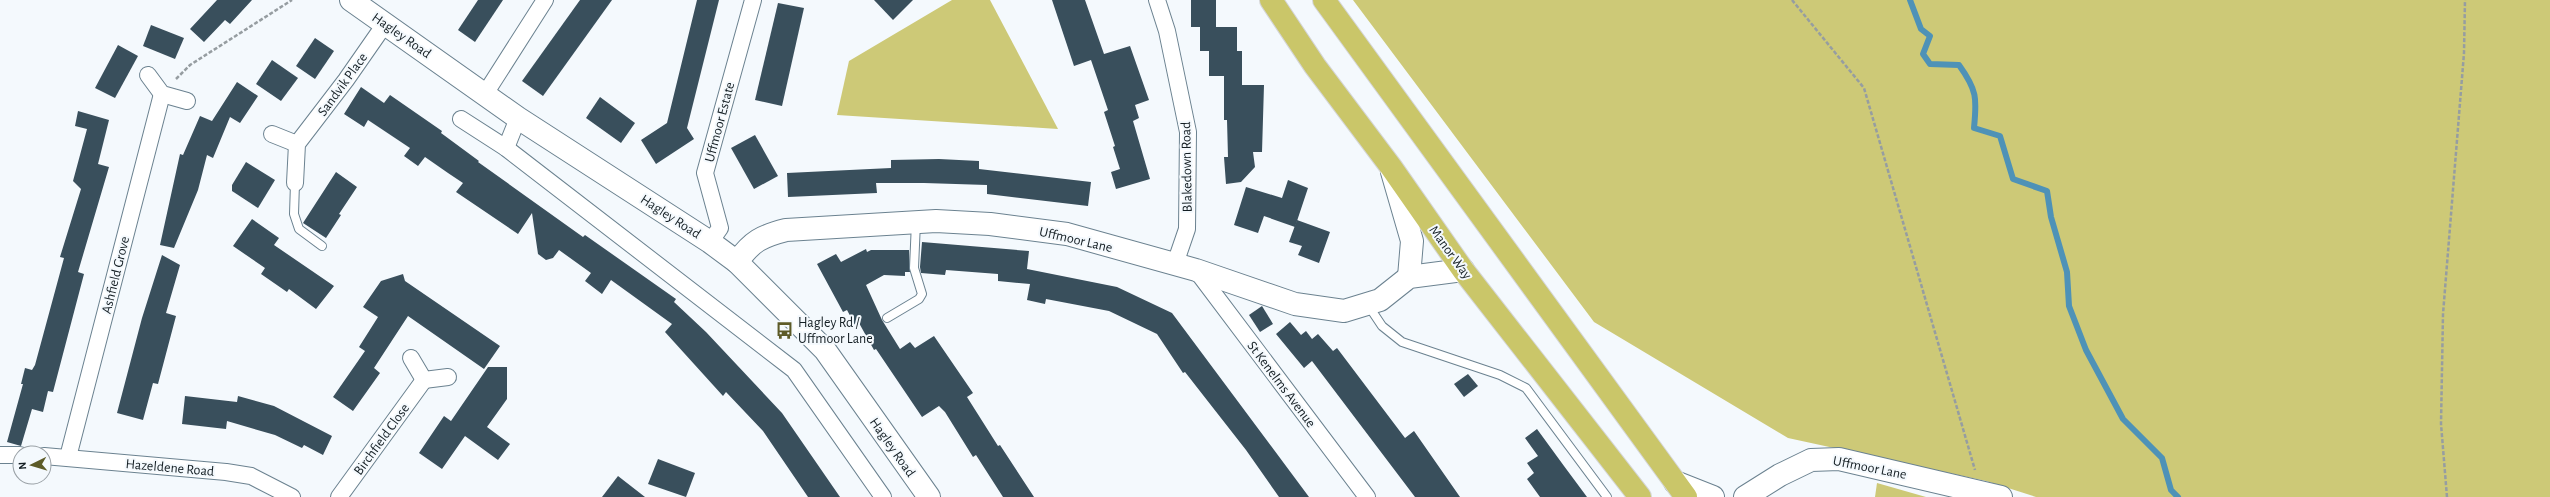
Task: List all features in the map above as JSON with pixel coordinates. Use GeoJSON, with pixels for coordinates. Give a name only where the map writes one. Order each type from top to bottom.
{"type":"FeatureCollection","features":[{"type":"Feature","properties":{"kind":"highway","name":"Manor Way"},"geometry":{"type":"LineString","coordinates":[[1271,0],[1315,66],[1391,167],[1463,270],[1640,497]]}},
{"type":"Feature","properties":{"kind":"highway"},"geometry":{"type":"LineString","coordinates":[[1324,0],[1680,490]]}},
{"type":"Feature","properties":{"kind":"street","name":"Hagley Road"},"geometry":{"type":"LineString","coordinates":[[351,0],[518,118],[710,242],[737,262],[825,350],[929,497]]}},
{"type":"Feature","properties":{"kind":"street"},"geometry":{"type":"LineString","coordinates":[[486,94],[545,0]]}},
{"type":"Feature","properties":{"kind":"street","name":"Uffmoor Estate"},"geometry":{"type":"LineString","coordinates":[[710,242],[720,228],[705,173],[753,0]]}},
{"type":"Feature","properties":{"kind":"street","name":"Blakedown Road"},"geometry":{"type":"LineString","coordinates":[[1157,0],[1167,31],[1188,132],[1187,229],[1175,264]]}},
{"type":"Feature","properties":{"kind":"street","name":"Sandvik Place"},"geometry":{"type":"LineString","coordinates":[[297,144],[346,80],[385,24]]}},
{"type":"Feature","properties":{"kind":"street"},"geometry":{"type":"LineString","coordinates":[[148,75],[162,94],[187,101]]}},
{"type":"Feature","properties":{"kind":"street","name":"Ashfield Grove"},"geometry":{"type":"LineString","coordinates":[[68,457],[162,94]]}},
{"type":"Feature","properties":{"kind":"street"},"geometry":{"type":"LineString","coordinates":[[461,118],[506,148],[794,370],[883,497]]}},
{"type":"Feature","properties":{"kind":"street"},"geometry":{"type":"LineString","coordinates":[[506,148],[518,118]]}},
{"type":"Feature","properties":{"kind":"street"},"geometry":{"type":"LineString","coordinates":[[272,134],[297,144],[295,183]]}},
{"type":"Feature","properties":{"kind":"street"},"geometry":{"type":"LineString","coordinates":[[1391,167],[1412,241],[1409,277],[1463,270]]}},
{"type":"Feature","properties":{"kind":"street","name":"Uffmoor Lane"},"geometry":{"type":"LineString","coordinates":[[737,262],[746,249],[763,235],[786,230],[916,222],[990,224],[1067,234],[1196,270],[1295,304],[1344,311],[1368,305],[1380,300],[1409,277]]}},
{"type":"Feature","properties":{"kind":"street","name":"St Kenelms Avenue"},"geometry":{"type":"LineString","coordinates":[[1196,270],[1367,497]]}},
{"type":"Feature","properties":{"kind":"street"},"geometry":{"type":"LineString","coordinates":[[411,358],[424,380],[448,377]]}},
{"type":"Feature","properties":{"kind":"street","name":"Birchfield Close"},"geometry":{"type":"LineString","coordinates":[[339,497],[424,380]]}},
{"type":"Feature","properties":{"kind":"street"},"geometry":{"type":"LineString","coordinates":[[0,455],[12,455]]}},
{"type":"Feature","properties":{"kind":"street","name":"Hazeldene Road"},"geometry":{"type":"LineString","coordinates":[[52,456],[251,476],[292,497]]}},
{"type":"Feature","properties":{"kind":"street","name":"Uffmoor Lane"},"geometry":{"type":"LineString","coordinates":[[1745,497],[1780,475],[1811,460],[1840,459],[1977,490],[2001,497]]}},
{"type":"Feature","properties":{"kind":"street"},"geometry":{"type":"LineString","coordinates":[[1680,490],[1713,497]]}},
{"type":"Feature","properties":{"kind":"lane"},"geometry":{"type":"LineString","coordinates":[[295,183],[294,214],[300,229],[322,246]]}},
{"type":"Feature","properties":{"kind":"lane"},"geometry":{"type":"LineString","coordinates":[[887,318],[919,299],[922,294],[914,268],[916,222]]}},
{"type":"Feature","properties":{"kind":"lane"},"geometry":{"type":"LineString","coordinates":[[1368,305],[1382,326],[1402,342],[1500,375],[1526,388],[1607,497]]}},
{"type":"Feature","properties":{"kind":"path"},"geometry":{"type":"LineString","coordinates":[[162,94],[190,65],[292,0]]}},
{"type":"Feature","properties":{"kind":"path"},"geometry":{"type":"LineString","coordinates":[[1792,0],[1864,88],[1978,480],[1977,490]]}},
{"type":"Feature","properties":{"kind":"path"},"geometry":{"type":"LineString","coordinates":[[2447,497],[2440,424],[2443,314],[2464,53],[2465,0]]}},
{"type":"Feature","properties":{"kind":"shaded area"},"geometry":{"type":"Polygon","coordinates":[[[952,0],[990,0],[1058,129],[837,115],[849,61],[952,0]]]}},
{"type":"Feature","properties":{"kind":"shaded area"},"geometry":{"type":"Polygon","coordinates":[[[1353,0],[2550,0],[2550,497],[2036,497],[1986,481],[1788,438],[1594,322],[1353,0]]]}},
{"type":"Feature","properties":{"kind":"shaded area"},"geometry":{"type":"Polygon","coordinates":[[[1877,483],[1926,497],[1875,497],[1877,483]]]}},
{"type":"Feature","properties":{"kind":"building"},"geometry":{"type":"Polygon","coordinates":[[[217,0],[252,0],[230,24],[225,20],[204,42],[190,29],[217,0]]]}},
{"type":"Feature","properties":{"kind":"building"},"geometry":{"type":"Polygon","coordinates":[[[478,0],[503,0],[475,42],[458,30],[478,0]]]}},
{"type":"Feature","properties":{"kind":"building"},"geometry":{"type":"Polygon","coordinates":[[[580,0],[612,0],[543,96],[522,81],[580,0]]]}},
{"type":"Feature","properties":{"kind":"building"},"geometry":{"type":"Polygon","coordinates":[[[697,0],[719,0],[687,128],[694,139],[656,164],[641,140],[667,123],[697,0]]]}},
{"type":"Feature","properties":{"kind":"building"},"geometry":{"type":"Polygon","coordinates":[[[874,0],[913,0],[893,20],[874,0]]]}},
{"type":"Feature","properties":{"kind":"building"},"geometry":{"type":"Polygon","coordinates":[[[1052,0],[1085,0],[1104,54],[1130,46],[1149,100],[1135,105],[1139,118],[1133,121],[1150,179],[1116,189],[1111,172],[1120,169],[1113,147],[1115,146],[1104,112],[1108,110],[1091,60],[1074,66],[1052,0]]]}},
{"type":"Feature","properties":{"kind":"building"},"geometry":{"type":"Polygon","coordinates":[[[1191,0],[1216,0],[1216,27],[1237,27],[1237,51],[1242,51],[1242,85],[1264,85],[1262,152],[1253,152],[1255,167],[1241,182],[1226,184],[1224,157],[1228,157],[1227,120],[1224,120],[1224,76],[1209,76],[1209,51],[1200,51],[1200,27],[1191,27],[1191,0]]]}},
{"type":"Feature","properties":{"kind":"building"},"geometry":{"type":"Polygon","coordinates":[[[778,3],[804,8],[782,106],[755,100],[778,3]]]}},
{"type":"Feature","properties":{"kind":"building"},"geometry":{"type":"Polygon","coordinates":[[[151,25],[184,38],[175,59],[143,46],[151,25]]]}},
{"type":"Feature","properties":{"kind":"building"},"geometry":{"type":"Polygon","coordinates":[[[315,38],[334,51],[315,79],[296,66],[315,38]]]}},
{"type":"Feature","properties":{"kind":"building"},"geometry":{"type":"Polygon","coordinates":[[[118,45],[138,56],[115,98],[95,88],[118,45]]]}},
{"type":"Feature","properties":{"kind":"building"},"geometry":{"type":"Polygon","coordinates":[[[272,60],[298,78],[281,101],[256,84],[272,60]]]}},
{"type":"Feature","properties":{"kind":"building"},"geometry":{"type":"Polygon","coordinates":[[[237,82],[258,96],[240,123],[230,117],[213,158],[207,155],[198,190],[174,248],[160,245],[180,154],[183,155],[200,116],[212,121],[237,82]]]}},
{"type":"Feature","properties":{"kind":"building"},"geometry":{"type":"Polygon","coordinates":[[[361,87],[384,103],[390,95],[442,131],[441,133],[479,161],[478,162],[583,237],[585,235],[676,299],[674,302],[706,332],[782,413],[840,497],[808,497],[763,431],[726,392],[723,396],[665,332],[672,324],[611,280],[602,294],[585,281],[591,273],[559,250],[553,258],[546,260],[538,254],[532,213],[518,234],[456,192],[463,183],[425,157],[418,166],[404,156],[410,148],[368,120],[364,127],[344,114],[361,87]]]}},
{"type":"Feature","properties":{"kind":"building"},"geometry":{"type":"Polygon","coordinates":[[[600,97],[635,123],[621,143],[586,118],[600,97]]]}},
{"type":"Feature","properties":{"kind":"building"},"geometry":{"type":"Polygon","coordinates":[[[78,111],[109,120],[98,164],[109,167],[78,272],[84,274],[53,392],[48,391],[43,412],[32,409],[21,445],[18,445],[7,442],[23,384],[21,384],[25,368],[32,370],[35,365],[64,258],[60,257],[81,189],[73,181],[87,129],[75,126],[78,111]]]}},
{"type":"Feature","properties":{"kind":"building"},"geometry":{"type":"Polygon","coordinates":[[[755,135],[778,176],[754,189],[731,148],[755,135]]]}},
{"type":"Feature","properties":{"kind":"building"},"geometry":{"type":"Polygon","coordinates":[[[939,159],[979,161],[979,169],[1091,182],[1088,206],[987,194],[987,185],[924,183],[876,183],[877,193],[788,197],[787,173],[891,168],[891,160],[939,159]]]}},
{"type":"Feature","properties":{"kind":"building"},"geometry":{"type":"Polygon","coordinates":[[[246,162],[275,180],[258,208],[232,191],[232,185],[246,162]]]}},
{"type":"Feature","properties":{"kind":"building"},"geometry":{"type":"Polygon","coordinates":[[[336,172],[357,187],[339,214],[341,215],[326,238],[303,223],[336,172]]]}},
{"type":"Feature","properties":{"kind":"building"},"geometry":{"type":"Polygon","coordinates":[[[1288,180],[1308,188],[1295,227],[1264,216],[1258,233],[1234,225],[1246,187],[1282,198],[1288,180]]]}},
{"type":"Feature","properties":{"kind":"building"},"geometry":{"type":"Polygon","coordinates":[[[252,219],[279,238],[274,245],[334,286],[316,309],[289,289],[287,292],[261,274],[265,268],[233,246],[252,219]]]}},
{"type":"Feature","properties":{"kind":"building"},"geometry":{"type":"Polygon","coordinates":[[[1297,220],[1330,232],[1319,263],[1298,255],[1302,246],[1289,242],[1297,220]]]}},
{"type":"Feature","properties":{"kind":"building"},"geometry":{"type":"Polygon","coordinates":[[[922,242],[1029,251],[1027,269],[1117,287],[1172,313],[1309,497],[1279,497],[1246,450],[1185,372],[1183,373],[1157,334],[1109,311],[1046,299],[1045,304],[1027,300],[1030,284],[998,281],[998,274],[946,270],[945,275],[921,273],[922,242]]]}},
{"type":"Feature","properties":{"kind":"building"},"geometry":{"type":"Polygon","coordinates":[[[866,249],[867,252],[871,250],[909,250],[910,272],[905,272],[905,276],[884,275],[866,285],[882,320],[900,349],[910,342],[915,348],[934,336],[973,393],[967,397],[998,446],[1000,445],[1034,497],[1003,497],[976,455],[973,457],[945,412],[939,406],[922,417],[876,349],[874,350],[859,323],[855,325],[847,310],[843,312],[817,264],[836,254],[841,262],[866,249]]]}},
{"type":"Feature","properties":{"kind":"building"},"geometry":{"type":"Polygon","coordinates":[[[162,255],[180,265],[166,313],[176,316],[158,384],[153,383],[143,420],[117,413],[142,318],[162,255]]]}},
{"type":"Feature","properties":{"kind":"building"},"geometry":{"type":"Polygon","coordinates":[[[403,274],[405,281],[500,346],[484,369],[408,316],[374,368],[380,373],[353,411],[333,397],[365,351],[359,347],[378,317],[363,307],[381,281],[403,274]]]}},
{"type":"Feature","properties":{"kind":"building"},"geometry":{"type":"Polygon","coordinates":[[[1262,306],[1273,324],[1260,332],[1249,315],[1262,306]]]}},
{"type":"Feature","properties":{"kind":"building"},"geometry":{"type":"Polygon","coordinates":[[[1290,322],[1301,335],[1306,331],[1312,339],[1318,334],[1333,351],[1337,348],[1405,438],[1414,431],[1460,497],[1415,497],[1312,361],[1304,368],[1276,334],[1290,322]]]}},
{"type":"Feature","properties":{"kind":"building"},"geometry":{"type":"Polygon","coordinates":[[[488,367],[507,367],[507,399],[487,427],[510,444],[498,460],[465,436],[442,469],[419,453],[444,416],[451,421],[488,367]]]}},
{"type":"Feature","properties":{"kind":"building"},"geometry":{"type":"Polygon","coordinates":[[[1468,374],[1478,386],[1464,397],[1454,384],[1468,374]]]}},
{"type":"Feature","properties":{"kind":"building"},"geometry":{"type":"Polygon","coordinates":[[[185,396],[237,402],[238,396],[274,406],[332,436],[323,455],[304,445],[302,448],[275,435],[227,421],[226,429],[182,424],[185,396]]]}},
{"type":"Feature","properties":{"kind":"building"},"geometry":{"type":"Polygon","coordinates":[[[1537,429],[1587,497],[1540,497],[1527,479],[1534,473],[1527,463],[1538,456],[1525,438],[1537,429]]]}},
{"type":"Feature","properties":{"kind":"building"},"geometry":{"type":"Polygon","coordinates":[[[658,459],[695,473],[686,497],[648,484],[658,459]]]}},
{"type":"Feature","properties":{"kind":"building"},"geometry":{"type":"Polygon","coordinates":[[[618,476],[645,497],[602,497],[618,476]]]}},
{"type":"Feature","properties":{"kind":"waterway"},"geometry":{"type":"LineString","coordinates":[[1910,0],[1921,29],[1930,36],[1923,54],[1930,64],[1959,65],[1969,81],[1975,101],[1974,128],[2000,136],[2013,179],[2047,191],[2051,217],[2067,272],[2069,306],[2086,350],[2123,419],[2162,458],[2171,490],[2178,497]]}},
{"type":"Feature","properties":{"kind":"place","name":"Hagley Rd / Uffmoor Lane"},"geometry":{"type":"Point","coordinates":[785,330]}}]}
